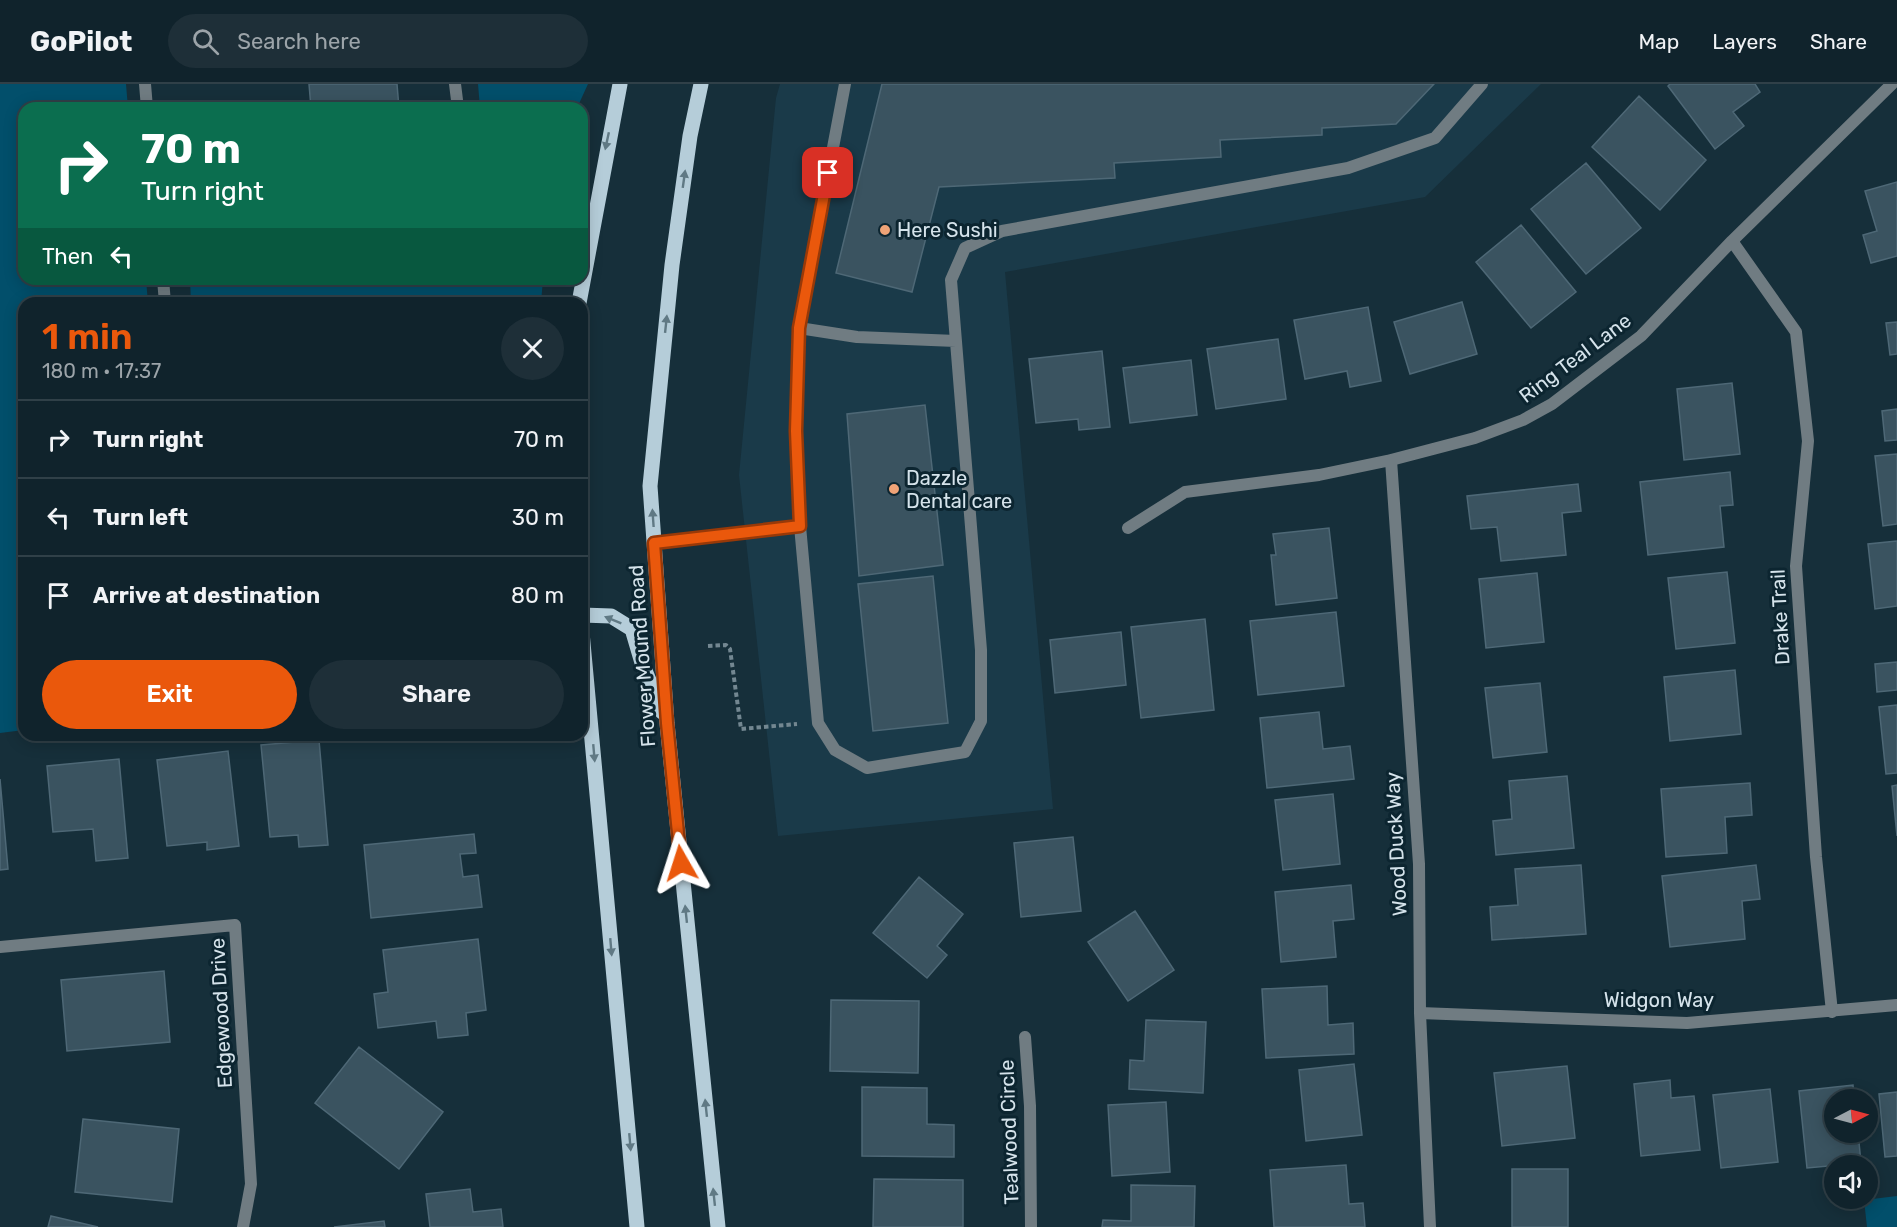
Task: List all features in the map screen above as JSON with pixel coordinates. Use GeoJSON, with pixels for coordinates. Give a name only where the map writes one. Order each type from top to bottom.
{"type":"FeatureCollection","features":[{"type":"Feature","properties":{"kind":"main road"},"geometry":{"type":"LineString","coordinates":[[588,255],[620,84]]}},
{"type":"Feature","properties":{"kind":"main road","name":"Flower Mound Road"},"geometry":{"type":"LineString","coordinates":[[701,84],[690,136],[671,277],[650,486],[667,723],[718,1227]]}},
{"type":"Feature","properties":{"kind":"main road"},"geometry":{"type":"LineString","coordinates":[[588,615],[611,616],[632,629],[642,663],[667,723]]}},
{"type":"Feature","properties":{"kind":"main road"},"geometry":{"type":"LineString","coordinates":[[588,696],[638,1227]]}},
{"type":"Feature","properties":{"kind":"street"},"geometry":{"type":"LineString","coordinates":[[145,84],[146,102]]}},
{"type":"Feature","properties":{"kind":"street"},"geometry":{"type":"LineString","coordinates":[[455,84],[457,102]]}},
{"type":"Feature","properties":{"kind":"street"},"geometry":{"type":"LineString","coordinates":[[845,84],[799,328],[796,431],[800,526],[818,723],[835,750],[867,768],[965,752],[981,721],[981,650],[951,280],[965,248],[1002,231],[1348,168],[1436,138],[1482,84]]}},
{"type":"Feature","properties":{"kind":"street","name":"Ring Teal Lane"},"geometry":{"type":"LineString","coordinates":[[1128,528],[1185,492],[1319,475],[1391,460],[1475,438],[1523,420],[1552,404],[1641,336],[1732,241],[1892,84]]}},
{"type":"Feature","properties":{"kind":"street","name":"Drake Trail"},"geometry":{"type":"LineString","coordinates":[[1732,241],[1796,332],[1808,441],[1796,566],[1816,856],[1832,1012]]}},
{"type":"Feature","properties":{"kind":"street"},"geometry":{"type":"LineString","coordinates":[[799,328],[857,337],[956,341]]}},
{"type":"Feature","properties":{"kind":"street","name":"Wood Duck Way"},"geometry":{"type":"LineString","coordinates":[[1391,460],[1419,864],[1420,1013],[1430,1227]]}},
{"type":"Feature","properties":{"kind":"street"},"geometry":{"type":"LineString","coordinates":[[654,543],[800,526]]}},
{"type":"Feature","properties":{"kind":"street","name":"Edgewood Drive"},"geometry":{"type":"LineString","coordinates":[[0,947],[236,925],[251,1184],[243,1227]]}},
{"type":"Feature","properties":{"kind":"street","name":"Widgon Way"},"geometry":{"type":"LineString","coordinates":[[1420,1013],[1687,1023],[1897,1005]]}},
{"type":"Feature","properties":{"kind":"street","name":"Tealwood Circle"},"geometry":{"type":"LineString","coordinates":[[1025,1036],[1030,1106],[1031,1227]]}},
{"type":"Feature","properties":{"kind":"path"},"geometry":{"type":"LineString","coordinates":[[708,646],[726,645],[730,649],[741,729],[818,723]]}},
{"type":"Feature","properties":{"kind":"shaded area"},"geometry":{"type":"Polygon","coordinates":[[[0,84],[126,84],[128,102],[18,102],[18,285],[146,285],[148,297],[18,297],[18,731],[0,733],[0,84]]]}},
{"type":"Feature","properties":{"kind":"shaded area"},"geometry":{"type":"Polygon","coordinates":[[[478,84],[588,84],[580,102],[480,102],[478,84]]]}},
{"type":"Feature","properties":{"kind":"shaded area"},"geometry":{"type":"Polygon","coordinates":[[[780,84],[1541,84],[1425,197],[1005,272],[1053,809],[778,836],[739,475],[776,98],[780,84]]]}},
{"type":"Feature","properties":{"kind":"shaded area"},"geometry":{"type":"Polygon","coordinates":[[[190,285],[542,285],[542,297],[191,297],[190,285]]]}},
{"type":"Feature","properties":{"kind":"shaded area"},"geometry":{"type":"Polygon","coordinates":[[[1897,1196],[1897,1227],[1867,1227],[1865,1209],[1878,1209],[1878,1198],[1897,1196]]]}},
{"type":"Feature","properties":{"kind":"building"},"geometry":{"type":"Polygon","coordinates":[[[309,84],[397,84],[398,102],[310,102],[309,84]]]}},
{"type":"Feature","properties":{"kind":"building"},"geometry":{"type":"Polygon","coordinates":[[[882,84],[1434,84],[1396,124],[1322,128],[1322,135],[1220,140],[1221,157],[1114,163],[1115,178],[939,187],[912,292],[836,273],[882,84]]]}},
{"type":"Feature","properties":{"kind":"building"},"geometry":{"type":"Polygon","coordinates":[[[1670,84],[1755,84],[1760,92],[1733,112],[1744,126],[1715,149],[1668,86],[1670,84]]]}},
{"type":"Feature","properties":{"kind":"building"},"geometry":{"type":"Polygon","coordinates":[[[1639,96],[1706,160],[1660,210],[1592,147],[1639,96]]]}},
{"type":"Feature","properties":{"kind":"building"},"geometry":{"type":"Polygon","coordinates":[[[1586,163],[1641,228],[1586,274],[1531,209],[1586,163]]]}},
{"type":"Feature","properties":{"kind":"building"},"geometry":{"type":"Polygon","coordinates":[[[1897,182],[1897,256],[1871,263],[1863,235],[1877,231],[1865,191],[1897,182]]]}},
{"type":"Feature","properties":{"kind":"building"},"geometry":{"type":"Polygon","coordinates":[[[1521,225],[1576,292],[1531,328],[1476,262],[1521,225]]]}},
{"type":"Feature","properties":{"kind":"building"},"geometry":{"type":"Polygon","coordinates":[[[1462,302],[1477,354],[1410,374],[1394,322],[1462,302]]]}},
{"type":"Feature","properties":{"kind":"building"},"geometry":{"type":"Polygon","coordinates":[[[1368,307],[1381,381],[1350,387],[1347,371],[1305,379],[1294,320],[1368,307]]]}},
{"type":"Feature","properties":{"kind":"building"},"geometry":{"type":"Polygon","coordinates":[[[1897,322],[1897,354],[1890,355],[1886,323],[1897,322]]]}},
{"type":"Feature","properties":{"kind":"building"},"geometry":{"type":"Polygon","coordinates":[[[1278,339],[1286,399],[1216,409],[1207,349],[1278,339]]]}},
{"type":"Feature","properties":{"kind":"building"},"geometry":{"type":"Polygon","coordinates":[[[1102,351],[1110,427],[1079,430],[1078,419],[1036,423],[1029,359],[1102,351]]]}},
{"type":"Feature","properties":{"kind":"building"},"geometry":{"type":"Polygon","coordinates":[[[1191,360],[1197,415],[1130,423],[1123,368],[1191,360]]]}},
{"type":"Feature","properties":{"kind":"building"},"geometry":{"type":"Polygon","coordinates":[[[1732,383],[1740,454],[1684,460],[1677,389],[1732,383]]]}},
{"type":"Feature","properties":{"kind":"building","name":"Dazzle Dental care"},"geometry":{"type":"Polygon","coordinates":[[[925,405],[943,565],[859,576],[847,414],[925,405]]]}},
{"type":"Feature","properties":{"kind":"building"},"geometry":{"type":"Polygon","coordinates":[[[1897,409],[1897,440],[1885,441],[1882,411],[1897,409]]]}},
{"type":"Feature","properties":{"kind":"building"},"geometry":{"type":"Polygon","coordinates":[[[1897,454],[1897,524],[1883,526],[1875,456],[1897,454]]]}},
{"type":"Feature","properties":{"kind":"building"},"geometry":{"type":"Polygon","coordinates":[[[1730,472],[1733,505],[1720,506],[1724,547],[1648,555],[1640,482],[1730,472]]]}},
{"type":"Feature","properties":{"kind":"building"},"geometry":{"type":"Polygon","coordinates":[[[1578,484],[1581,511],[1562,513],[1566,555],[1501,561],[1497,527],[1471,529],[1467,496],[1578,484]]]}},
{"type":"Feature","properties":{"kind":"building"},"geometry":{"type":"Polygon","coordinates":[[[1329,528],[1337,598],[1276,605],[1271,555],[1276,555],[1273,534],[1329,528]]]}},
{"type":"Feature","properties":{"kind":"building"},"geometry":{"type":"Polygon","coordinates":[[[1897,541],[1897,606],[1875,609],[1868,544],[1897,541]]]}},
{"type":"Feature","properties":{"kind":"building"},"geometry":{"type":"Polygon","coordinates":[[[1727,572],[1735,643],[1676,649],[1668,578],[1727,572]]]}},
{"type":"Feature","properties":{"kind":"building"},"geometry":{"type":"Polygon","coordinates":[[[1537,573],[1544,642],[1486,648],[1479,579],[1537,573]]]}},
{"type":"Feature","properties":{"kind":"building"},"geometry":{"type":"Polygon","coordinates":[[[933,576],[948,723],[873,731],[858,584],[933,576]]]}},
{"type":"Feature","properties":{"kind":"building"},"geometry":{"type":"Polygon","coordinates":[[[1336,612],[1344,686],[1258,695],[1250,621],[1336,612]]]}},
{"type":"Feature","properties":{"kind":"building"},"geometry":{"type":"Polygon","coordinates":[[[1205,619],[1214,710],[1141,718],[1131,627],[1205,619]]]}},
{"type":"Feature","properties":{"kind":"building"},"geometry":{"type":"Polygon","coordinates":[[[1121,632],[1126,685],[1055,693],[1050,640],[1121,632]]]}},
{"type":"Feature","properties":{"kind":"building"},"geometry":{"type":"Polygon","coordinates":[[[1897,662],[1897,690],[1877,692],[1875,664],[1897,662]]]}},
{"type":"Feature","properties":{"kind":"building"},"geometry":{"type":"Polygon","coordinates":[[[1735,670],[1741,734],[1670,741],[1664,677],[1735,670]]]}},
{"type":"Feature","properties":{"kind":"building"},"geometry":{"type":"Polygon","coordinates":[[[1540,683],[1547,752],[1493,758],[1485,688],[1540,683]]]}},
{"type":"Feature","properties":{"kind":"building"},"geometry":{"type":"Polygon","coordinates":[[[1897,705],[1897,773],[1886,774],[1879,707],[1897,705]]]}},
{"type":"Feature","properties":{"kind":"building"},"geometry":{"type":"Polygon","coordinates":[[[1319,712],[1323,749],[1350,746],[1354,779],[1267,788],[1260,718],[1319,712]]]}},
{"type":"Feature","properties":{"kind":"building"},"geometry":{"type":"Polygon","coordinates":[[[319,741],[328,845],[299,847],[298,835],[270,837],[261,745],[319,741]]]}},
{"type":"Feature","properties":{"kind":"building"},"geometry":{"type":"Polygon","coordinates":[[[228,751],[239,846],[207,850],[207,842],[167,846],[157,760],[228,751]]]}},
{"type":"Feature","properties":{"kind":"building"},"geometry":{"type":"Polygon","coordinates":[[[119,759],[128,858],[96,861],[93,829],[53,832],[47,766],[119,759]]]}},
{"type":"Feature","properties":{"kind":"building"},"geometry":{"type":"Polygon","coordinates":[[[1567,776],[1574,848],[1496,855],[1493,821],[1512,819],[1509,781],[1567,776]]]}},
{"type":"Feature","properties":{"kind":"building"},"geometry":{"type":"Polygon","coordinates":[[[0,779],[8,869],[0,870],[0,779]]]}},
{"type":"Feature","properties":{"kind":"building"},"geometry":{"type":"Polygon","coordinates":[[[1750,783],[1752,815],[1725,817],[1727,853],[1666,857],[1661,789],[1750,783]]]}},
{"type":"Feature","properties":{"kind":"building"},"geometry":{"type":"Polygon","coordinates":[[[1897,785],[1897,836],[1892,786],[1897,785]]]}},
{"type":"Feature","properties":{"kind":"building"},"geometry":{"type":"Polygon","coordinates":[[[1333,794],[1340,864],[1283,870],[1275,800],[1333,794]]]}},
{"type":"Feature","properties":{"kind":"building"},"geometry":{"type":"Polygon","coordinates":[[[474,834],[476,853],[460,854],[463,877],[478,875],[482,907],[371,918],[364,845],[474,834]]]}},
{"type":"Feature","properties":{"kind":"building"},"geometry":{"type":"Polygon","coordinates":[[[1073,837],[1081,911],[1021,917],[1014,843],[1073,837]]]}},
{"type":"Feature","properties":{"kind":"building"},"geometry":{"type":"Polygon","coordinates":[[[1581,865],[1586,934],[1492,940],[1490,907],[1518,905],[1515,869],[1581,865]]]}},
{"type":"Feature","properties":{"kind":"building"},"geometry":{"type":"Polygon","coordinates":[[[1756,865],[1760,899],[1742,901],[1745,939],[1670,947],[1662,876],[1756,865]]]}},
{"type":"Feature","properties":{"kind":"building"},"geometry":{"type":"Polygon","coordinates":[[[919,877],[963,914],[937,946],[947,955],[927,978],[873,933],[919,877]]]}},
{"type":"Feature","properties":{"kind":"building"},"geometry":{"type":"Polygon","coordinates":[[[1351,885],[1354,919],[1333,921],[1336,957],[1281,962],[1275,892],[1351,885]]]}},
{"type":"Feature","properties":{"kind":"building"},"geometry":{"type":"Polygon","coordinates":[[[1135,911],[1174,970],[1128,1001],[1088,942],[1135,911]]]}},
{"type":"Feature","properties":{"kind":"building"},"geometry":{"type":"Polygon","coordinates":[[[478,939],[486,1010],[466,1013],[468,1035],[438,1038],[436,1021],[378,1028],[374,994],[388,992],[383,950],[478,939]]]}},
{"type":"Feature","properties":{"kind":"building"},"geometry":{"type":"Polygon","coordinates":[[[164,971],[170,1042],[67,1051],[61,980],[164,971]]]}},
{"type":"Feature","properties":{"kind":"building"},"geometry":{"type":"Polygon","coordinates":[[[1327,986],[1328,1025],[1353,1023],[1354,1054],[1266,1058],[1262,989],[1327,986]]]}},
{"type":"Feature","properties":{"kind":"building"},"geometry":{"type":"Polygon","coordinates":[[[831,1000],[919,1001],[918,1073],[830,1071],[831,1000]]]}},
{"type":"Feature","properties":{"kind":"building"},"geometry":{"type":"Polygon","coordinates":[[[1146,1020],[1206,1022],[1203,1093],[1129,1089],[1130,1060],[1144,1061],[1146,1020]]]}},
{"type":"Feature","properties":{"kind":"building"},"geometry":{"type":"Polygon","coordinates":[[[359,1047],[443,1112],[399,1169],[315,1103],[359,1047]]]}},
{"type":"Feature","properties":{"kind":"building"},"geometry":{"type":"Polygon","coordinates":[[[1354,1064],[1362,1135],[1306,1141],[1299,1070],[1354,1064]]]}},
{"type":"Feature","properties":{"kind":"building"},"geometry":{"type":"Polygon","coordinates":[[[1567,1066],[1575,1138],[1502,1146],[1494,1073],[1567,1066]]]}},
{"type":"Feature","properties":{"kind":"building"},"geometry":{"type":"Polygon","coordinates":[[[1670,1080],[1671,1098],[1694,1096],[1700,1150],[1641,1156],[1634,1084],[1670,1080]]]}},
{"type":"Feature","properties":{"kind":"building"},"geometry":{"type":"Polygon","coordinates":[[[1853,1085],[1853,1089],[1824,1089],[1824,1143],[1859,1143],[1860,1155],[1824,1155],[1824,1166],[1807,1168],[1799,1091],[1853,1085]]]}},
{"type":"Feature","properties":{"kind":"building"},"geometry":{"type":"Polygon","coordinates":[[[862,1087],[927,1088],[927,1124],[954,1125],[954,1157],[862,1156],[862,1087]]]}},
{"type":"Feature","properties":{"kind":"building"},"geometry":{"type":"Polygon","coordinates":[[[1770,1089],[1778,1162],[1721,1168],[1713,1095],[1770,1089]]]}},
{"type":"Feature","properties":{"kind":"building"},"geometry":{"type":"Polygon","coordinates":[[[1897,1092],[1897,1156],[1885,1157],[1879,1094],[1897,1092]]]}},
{"type":"Feature","properties":{"kind":"building"},"geometry":{"type":"Polygon","coordinates":[[[1166,1102],[1170,1172],[1112,1176],[1108,1105],[1166,1102]]]}},
{"type":"Feature","properties":{"kind":"building"},"geometry":{"type":"Polygon","coordinates":[[[83,1119],[179,1129],[172,1202],[75,1192],[83,1119]]]}},
{"type":"Feature","properties":{"kind":"building"},"geometry":{"type":"Polygon","coordinates":[[[1346,1165],[1349,1204],[1363,1203],[1365,1227],[1274,1227],[1270,1170],[1346,1165]]]}},
{"type":"Feature","properties":{"kind":"building"},"geometry":{"type":"Polygon","coordinates":[[[1512,1169],[1568,1169],[1568,1227],[1512,1227],[1512,1169]]]}},
{"type":"Feature","properties":{"kind":"building"},"geometry":{"type":"Polygon","coordinates":[[[874,1179],[963,1180],[963,1227],[873,1227],[874,1179]]]}},
{"type":"Feature","properties":{"kind":"building"},"geometry":{"type":"Polygon","coordinates":[[[1131,1185],[1195,1186],[1194,1227],[1102,1227],[1103,1220],[1131,1221],[1131,1185]]]}},
{"type":"Feature","properties":{"kind":"building"},"geometry":{"type":"Polygon","coordinates":[[[470,1189],[473,1212],[501,1209],[503,1227],[430,1227],[426,1194],[470,1189]]]}},
{"type":"Feature","properties":{"kind":"building"},"geometry":{"type":"Polygon","coordinates":[[[51,1216],[98,1227],[48,1227],[51,1216]]]}},
{"type":"Feature","properties":{"kind":"building"},"geometry":{"type":"Polygon","coordinates":[[[384,1221],[385,1227],[334,1227],[384,1221]]]}},
{"type":"Feature","properties":{"kind":"place","name":"Here Sushi"},"geometry":{"type":"Point","coordinates":[885,230]}},
{"type":"Feature","properties":{"kind":"place","name":"Dazzle Dental care"},"geometry":{"type":"Point","coordinates":[894,489]}},
{"type":"Feature","properties":{"kind":"route"},"geometry":{"type":"LineString","coordinates":[[681,863],[667,723],[654,543],[696,536],[800,526],[796,431],[799,328],[828,173]]}}]}
